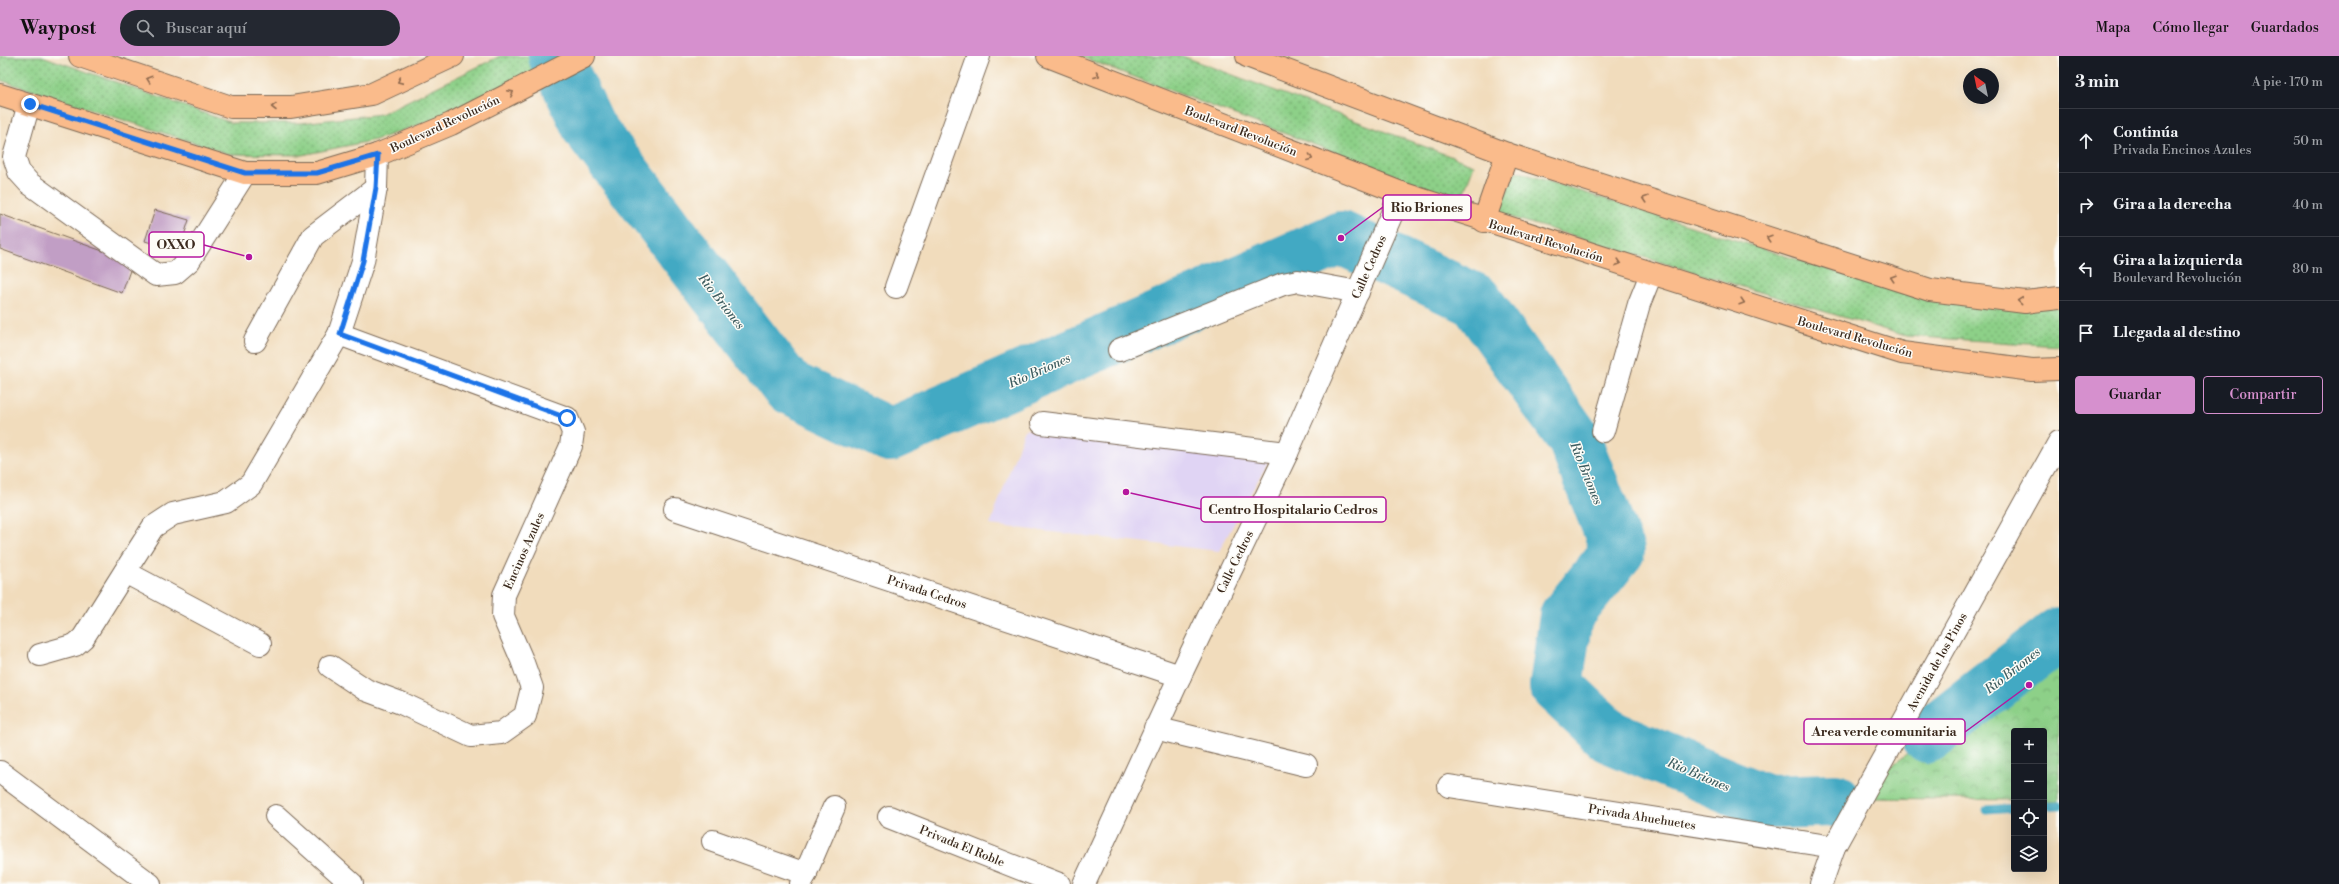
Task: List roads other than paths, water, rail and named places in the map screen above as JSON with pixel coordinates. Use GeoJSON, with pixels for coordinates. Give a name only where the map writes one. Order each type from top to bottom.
{"type":"FeatureCollection","features":[{"type":"Feature","properties":{"kind":"main road"},"geometry":{"type":"LineString","coordinates":[[80,56],[231,107],[291,107],[372,94],[444,60]]}},
{"type":"Feature","properties":{"kind":"main road","name":"Boulevard Revolución"},"geometry":{"type":"LineString","coordinates":[[0,95],[245,173],[317,173],[378,155],[451,124],[584,56]]}},
{"type":"Feature","properties":{"kind":"main road","name":"Boulevard Revolución"},"geometry":{"type":"LineString","coordinates":[[1048,56],[1402,193],[1484,221],[1902,353],[2032,370],[2059,368]]}},
{"type":"Feature","properties":{"kind":"main road"},"geometry":{"type":"LineString","coordinates":[[1247,56],[1507,154],[1930,290],[2025,302],[2059,298]]}},
{"type":"Feature","properties":{"kind":"main road"},"geometry":{"type":"LineString","coordinates":[[1484,221],[1507,154]]}},
{"type":"Feature","properties":{"kind":"street"},"geometry":{"type":"LineString","coordinates":[[896,287],[979,56]]}},
{"type":"Feature","properties":{"kind":"street"},"geometry":{"type":"LineString","coordinates":[[30,104],[14,157],[19,172],[29,183],[156,275],[174,273],[189,261],[245,173]]}},
{"type":"Feature","properties":{"kind":"street"},"geometry":{"type":"LineString","coordinates":[[40,655],[75,645],[82,638],[153,527],[173,514],[226,502],[251,484],[340,334],[363,261],[376,188],[378,155]]}},
{"type":"Feature","properties":{"kind":"street"},"geometry":{"type":"LineString","coordinates":[[254,341],[313,236],[376,188]]}},
{"type":"Feature","properties":{"kind":"street","name":"Calle Cedros"},"geometry":{"type":"LineString","coordinates":[[1084,884],[1155,728],[1287,453],[1402,193]]}},
{"type":"Feature","properties":{"kind":"street"},"geometry":{"type":"LineString","coordinates":[[1603,431],[1639,304],[1651,274]]}},
{"type":"Feature","properties":{"kind":"street"},"geometry":{"type":"LineString","coordinates":[[1119,350],[1283,284],[1298,281],[1360,285]]}},
{"type":"Feature","properties":{"kind":"street","name":"Encinos Azules"},"geometry":{"type":"LineString","coordinates":[[330,666],[366,690],[401,703],[471,736],[501,733],[525,716],[532,688],[503,616],[504,595],[571,446],[573,432],[567,418],[340,334]]}},
{"type":"Feature","properties":{"kind":"street"},"geometry":{"type":"LineString","coordinates":[[1042,423],[1287,453]]}},
{"type":"Feature","properties":{"kind":"street","name":"Avenida de los Pinos"},"geometry":{"type":"LineString","coordinates":[[1821,884],[1834,847],[2059,442]]}},
{"type":"Feature","properties":{"kind":"street","name":"Privada Cedros"},"geometry":{"type":"LineString","coordinates":[[674,509],[1180,676]]}},
{"type":"Feature","properties":{"kind":"street"},"geometry":{"type":"LineString","coordinates":[[125,572],[260,644]]}},
{"type":"Feature","properties":{"kind":"street"},"geometry":{"type":"LineString","coordinates":[[1155,728],[1306,765]]}},
{"type":"Feature","properties":{"kind":"street"},"geometry":{"type":"LineString","coordinates":[[0,772],[150,884]]}},
{"type":"Feature","properties":{"kind":"street","name":"Privada Ahuehuetes"},"geometry":{"type":"LineString","coordinates":[[1449,786],[1834,847]]}},
{"type":"Feature","properties":{"kind":"street"},"geometry":{"type":"LineString","coordinates":[[713,841],[804,879],[834,807]]}},
{"type":"Feature","properties":{"kind":"street"},"geometry":{"type":"LineString","coordinates":[[276,816],[352,884]]}},
{"type":"Feature","properties":{"kind":"street","name":"Privada El Roble"},"geometry":{"type":"LineString","coordinates":[[889,817],[1059,884]]}},
{"type":"Feature","properties":{"kind":"waterway","name":"Rio Briones"},"geometry":{"type":"LineString","coordinates":[[555,56],[589,128],[787,386],[890,435],[1341,238],[1475,300],[1574,439],[1618,551],[1566,616],[1556,686],[1609,736],[1766,802],[1835,800]]}},
{"type":"Feature","properties":{"kind":"waterway","name":"Rio Briones"},"geometry":{"type":"LineString","coordinates":[[1928,736],[2059,634]]}},
{"type":"Feature","properties":{"kind":"waterway"},"geometry":{"type":"LineString","coordinates":[[2047,806],[2059,805]]}},
{"type":"Feature","properties":{"kind":"waterway"},"geometry":{"type":"LineString","coordinates":[[1987,810],[2011,808]]}},
{"type":"Feature","properties":{"kind":"place","name":"Rio Briones"},"geometry":{"type":"Point","coordinates":[1341,238]}},
{"type":"Feature","properties":{"kind":"place","name":"OXXO"},"geometry":{"type":"Point","coordinates":[249,257]}},
{"type":"Feature","properties":{"kind":"place","name":"Centro Hospitalario Cedros"},"geometry":{"type":"Point","coordinates":[1126,492]}},
{"type":"Feature","properties":{"kind":"place","name":"Area verde comunitaria"},"geometry":{"type":"Point","coordinates":[2029,685]}}]}
